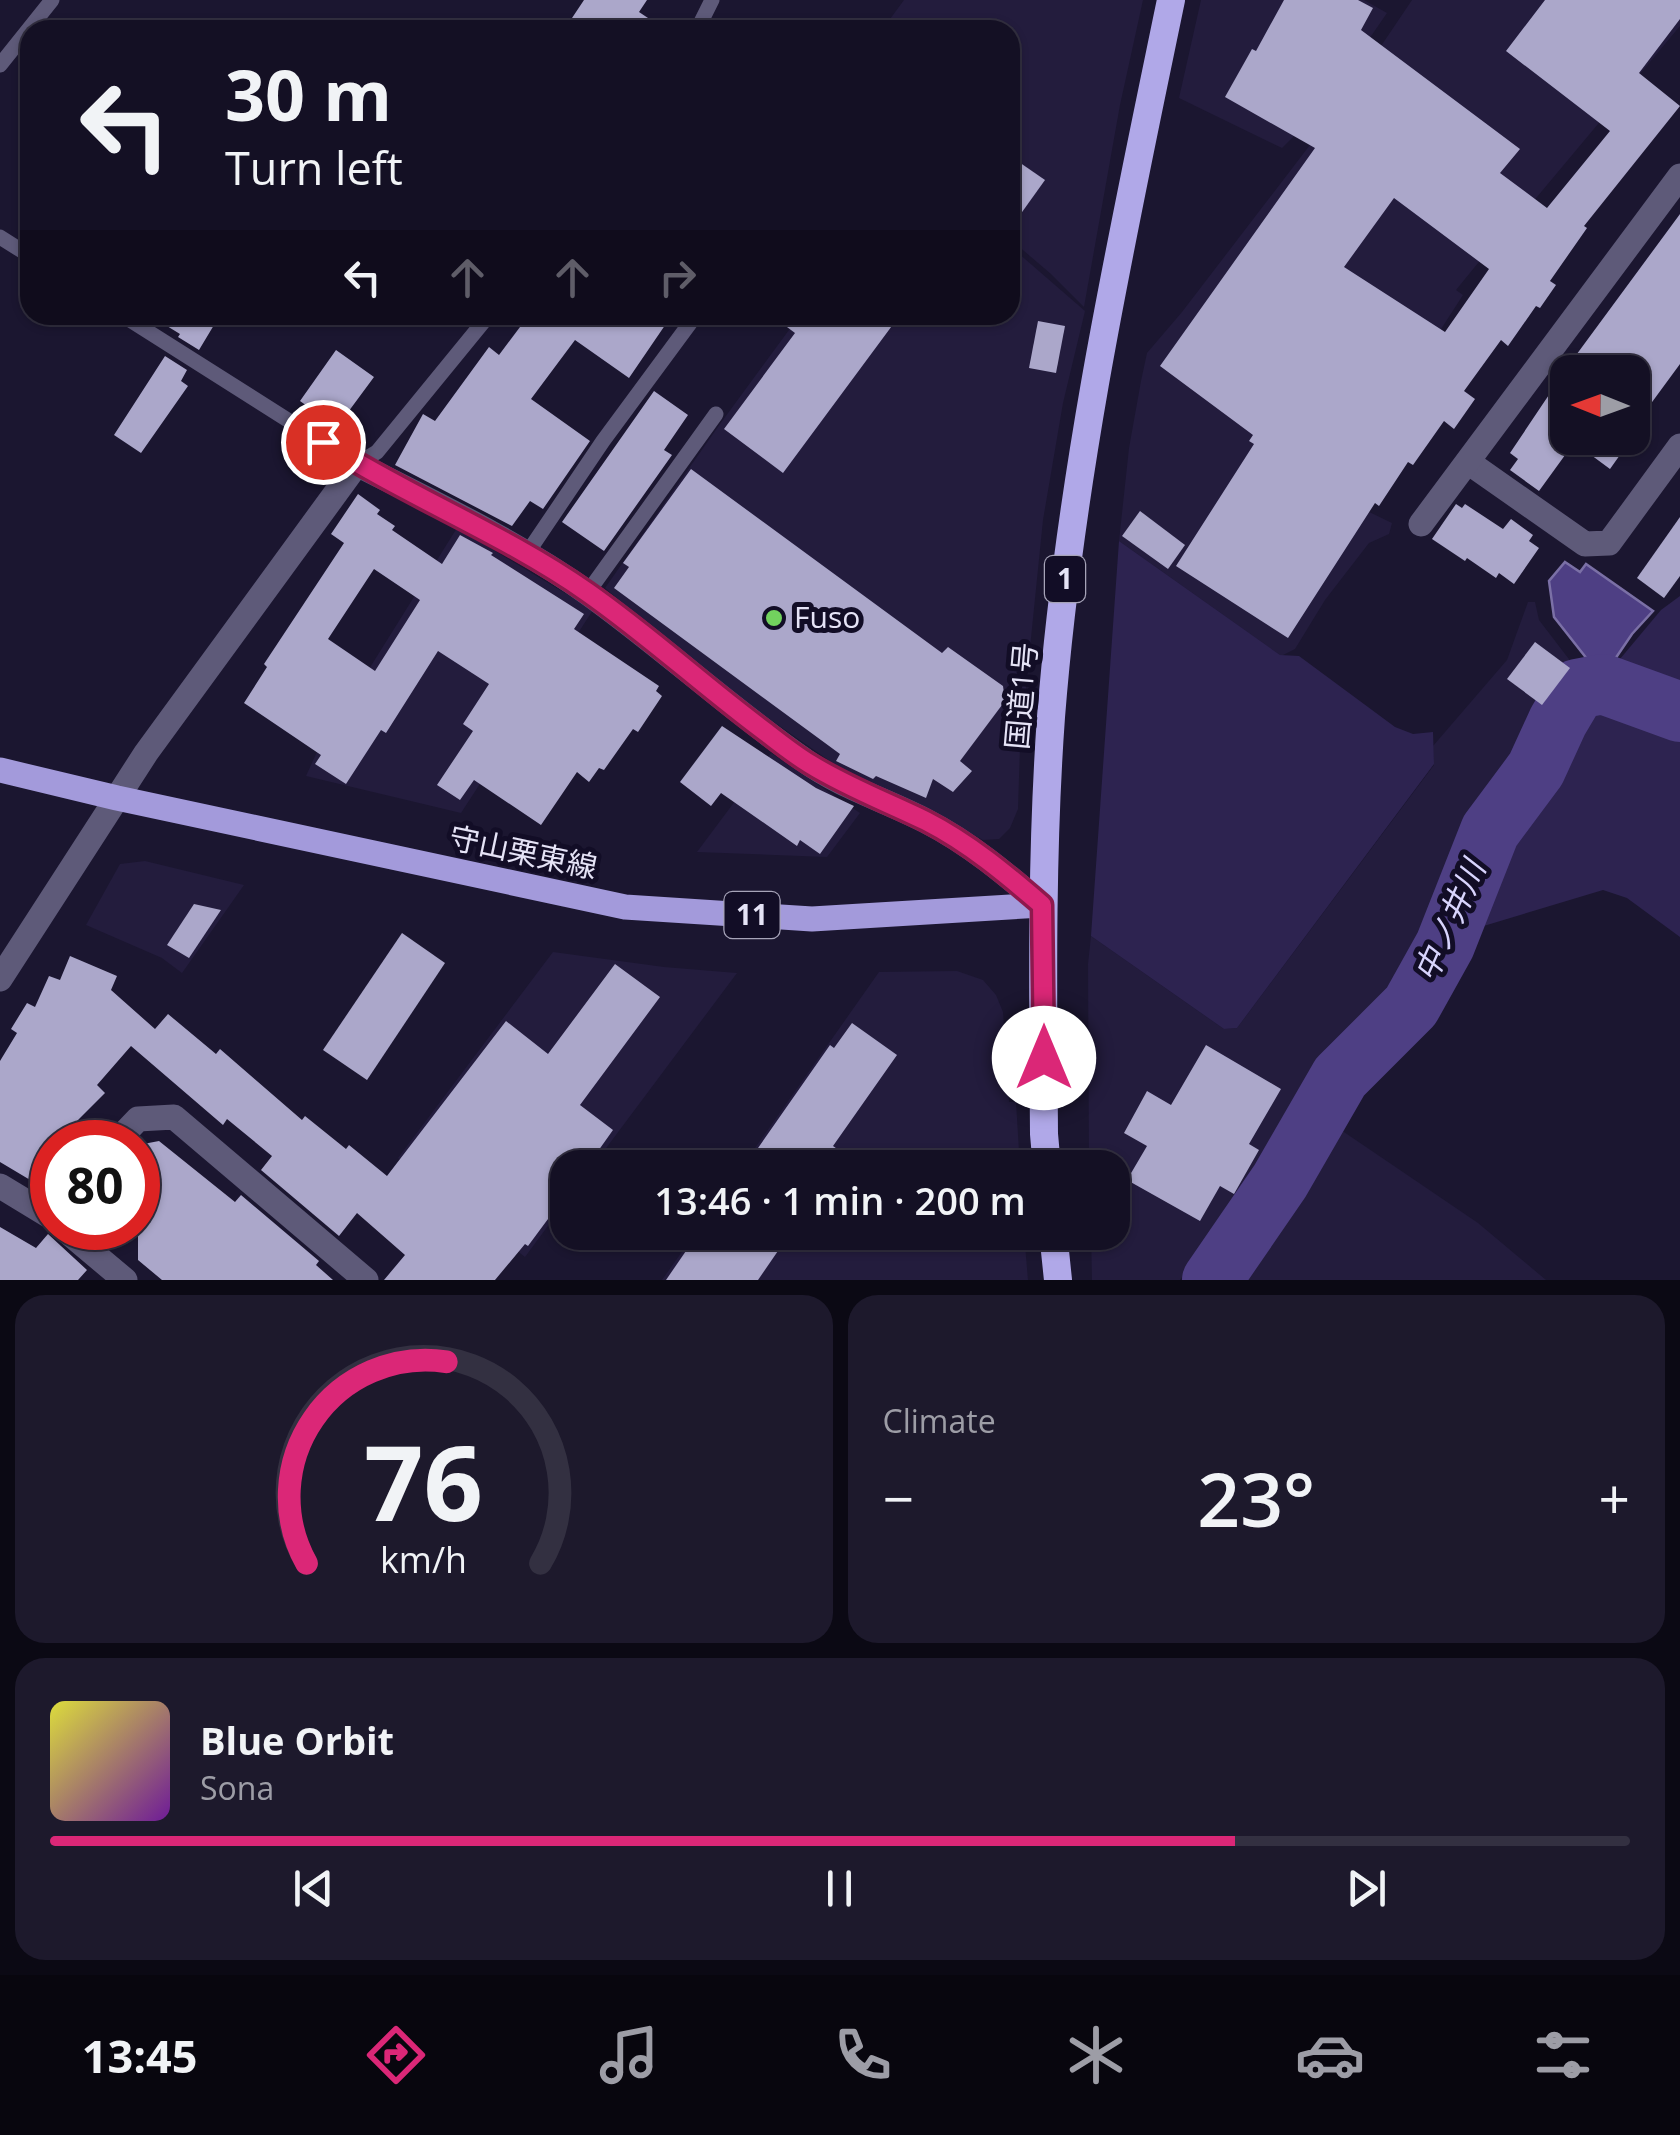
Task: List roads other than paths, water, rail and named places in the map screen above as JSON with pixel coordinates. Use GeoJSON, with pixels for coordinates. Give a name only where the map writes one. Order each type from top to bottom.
{"type":"FeatureCollection","features":[{"type":"Feature","properties":{"kind":"highway","name":"国道1号"},"geometry":{"type":"LineString","coordinates":[[1045,1150],[1042,905],[1051,716],[1066,575],[1108,302],[1172,0]]}},
{"type":"Feature","properties":{"kind":"highway"},"geometry":{"type":"LineString","coordinates":[[1055,1250],[1058,1280]]}},
{"type":"Feature","properties":{"kind":"main road","name":"守山栗東線"},"geometry":{"type":"LineString","coordinates":[[0,770],[625,907],[812,919],[1042,905]]}},
{"type":"Feature","properties":{"kind":"street"},"geometry":{"type":"LineString","coordinates":[[1421,524],[1680,176]]}},
{"type":"Feature","properties":{"kind":"street"},"geometry":{"type":"LineString","coordinates":[[1468,462],[1586,544],[1608,543],[1680,446]]}},
{"type":"Feature","properties":{"kind":"street"},"geometry":{"type":"LineString","coordinates":[[0,979],[146,753],[357,464],[456,514],[588,592],[807,763],[957,839],[986,857],[1042,905]]}},
{"type":"Feature","properties":{"kind":"street"},"geometry":{"type":"LineString","coordinates":[[137,1120],[174,1118],[366,1280]]}},
{"type":"Feature","properties":{"kind":"street"},"geometry":{"type":"LineString","coordinates":[[0,1186],[30,1204]]}},
{"type":"Feature","properties":{"kind":"street"},"geometry":{"type":"LineString","coordinates":[[91,1250],[126,1280]]}},
{"type":"Feature","properties":{"kind":"lane"},"geometry":{"type":"LineString","coordinates":[[36,20],[52,0]]}},
{"type":"Feature","properties":{"kind":"lane"},"geometry":{"type":"LineString","coordinates":[[0,65],[20,40]]}},
{"type":"Feature","properties":{"kind":"lane"},"geometry":{"type":"LineString","coordinates":[[138,325],[357,464],[377,452],[481,325]]}},
{"type":"Feature","properties":{"kind":"lane"},"geometry":{"type":"LineString","coordinates":[[526,554],[689,325]]}},
{"type":"Feature","properties":{"kind":"lane"},"geometry":{"type":"LineString","coordinates":[[588,592],[716,414]]}},
{"type":"Feature","properties":{"kind":"waterway","name":"中ノ井川"},"geometry":{"type":"LineString","coordinates":[[1212,1280],[1280,1181],[1340,1077],[1411,1006],[1445,945],[1490,831],[1536,769],[1577,689],[1603,684],[1680,712]]}},
{"type":"Feature","properties":{"kind":"place","name":"Fuso"},"geometry":{"type":"Point","coordinates":[774,618]}}]}
